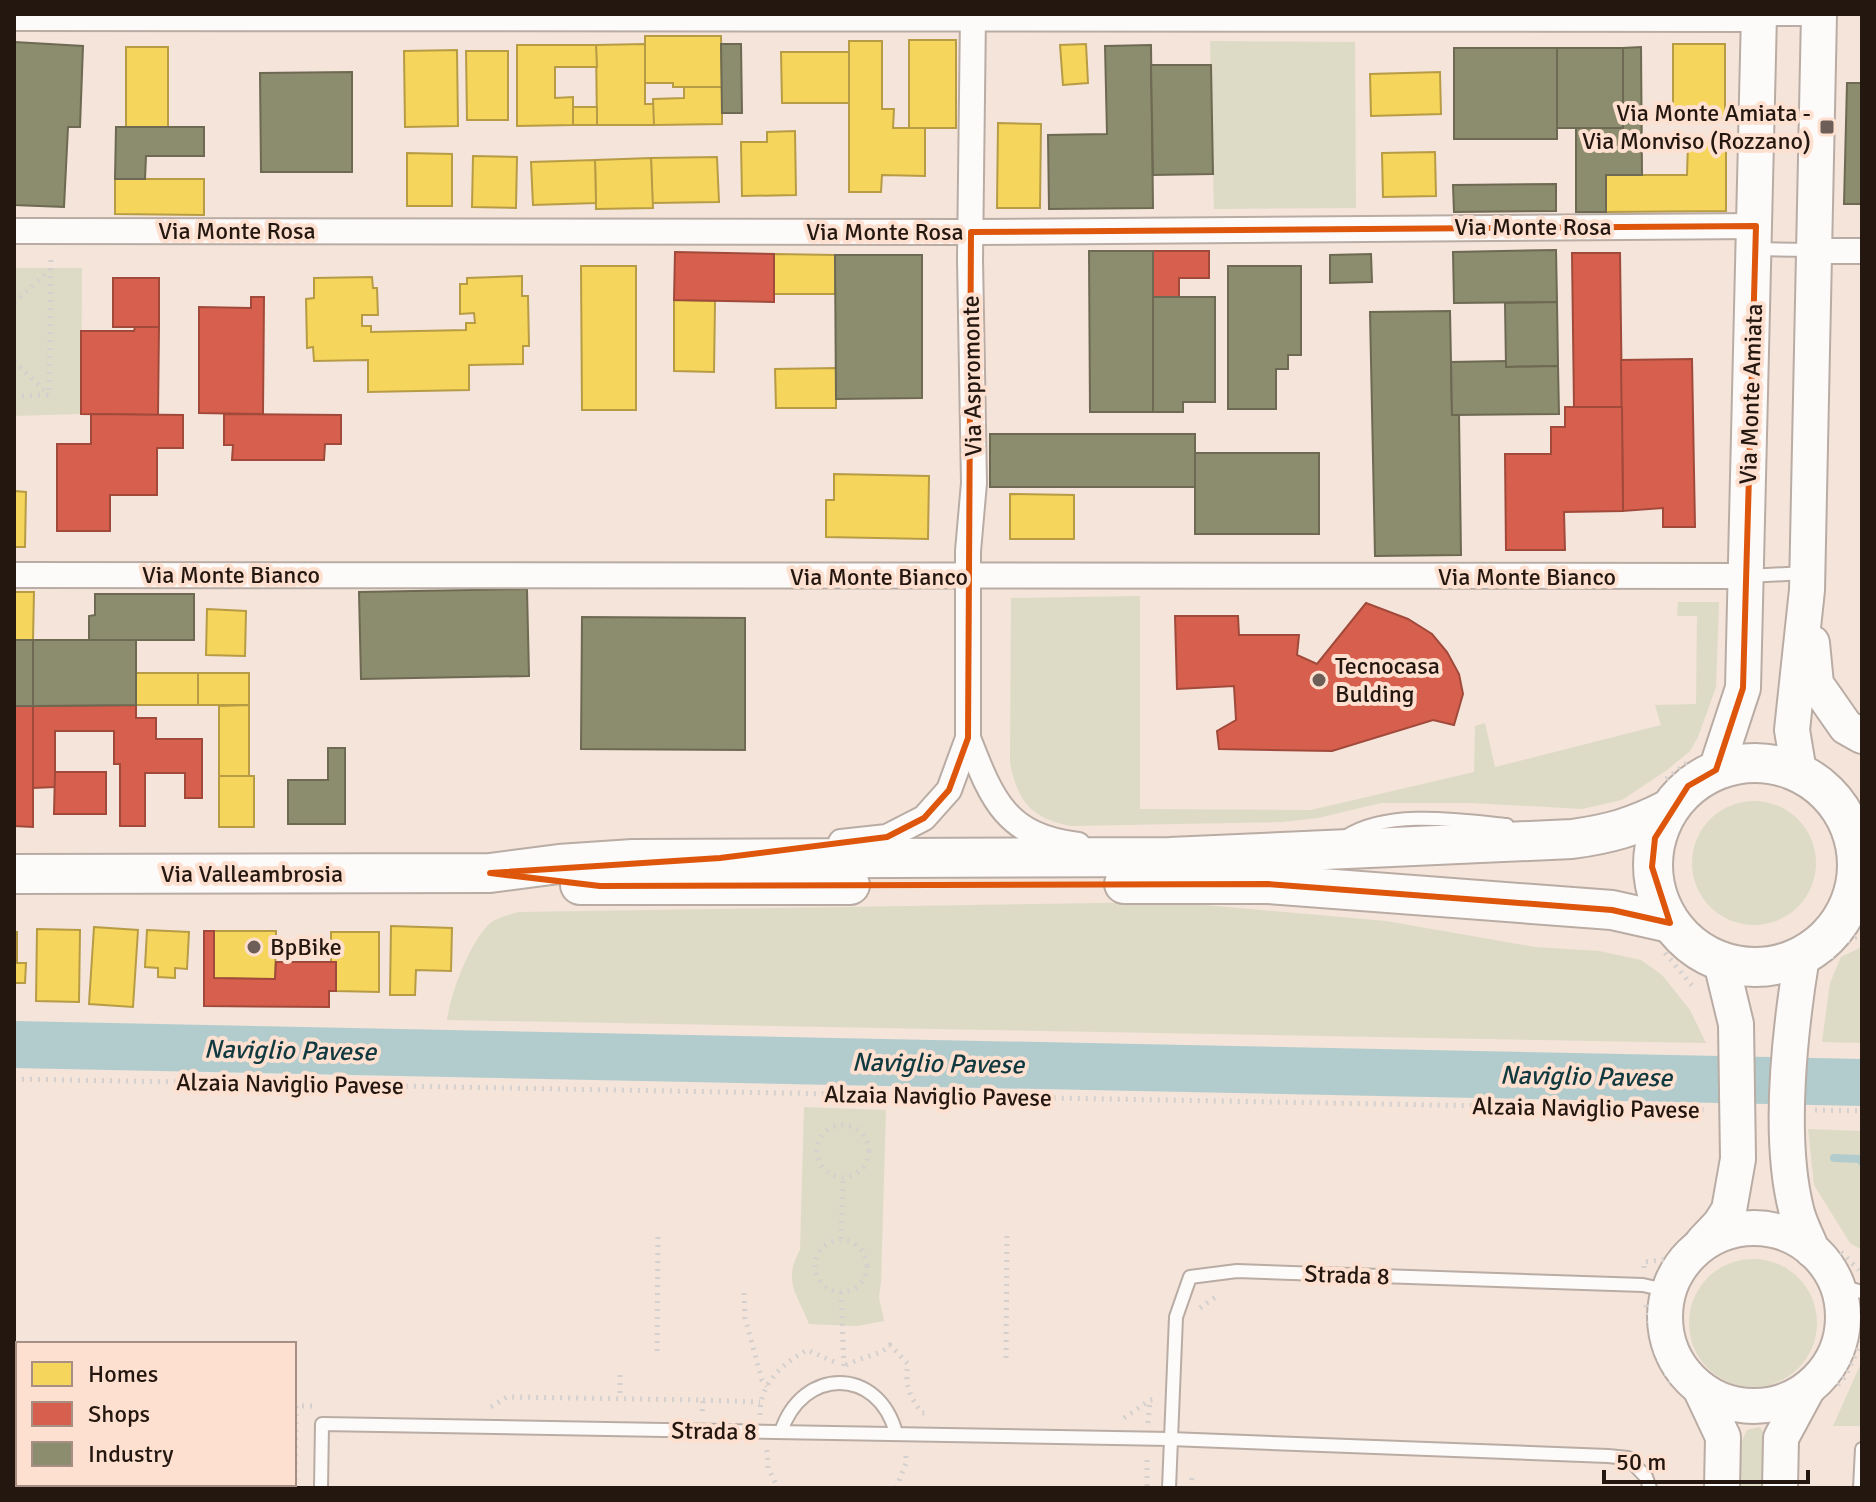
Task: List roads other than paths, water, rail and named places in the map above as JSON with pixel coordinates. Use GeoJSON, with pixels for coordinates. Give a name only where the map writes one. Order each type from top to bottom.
{"type":"FeatureCollection","features":[{"type":"Feature","properties":{"kind":"main road"},"geometry":{"type":"LineString","coordinates":[[1799,772],[1792,730],[1806,582],[1819,16]]}},
{"type":"Feature","properties":{"kind":"main road","name":"Via Monte Amiata"},"geometry":{"type":"LineString","coordinates":[[1703,765],[1743,688],[1759,17]]}},
{"type":"Feature","properties":{"kind":"main road"},"geometry":{"type":"LineString","coordinates":[[1806,582],[1816,684],[1846,727],[1862,736]]}},
{"type":"Feature","properties":{"kind":"main road"},"geometry":{"type":"LineString","coordinates":[[1744,762],[1772,763],[1799,772],[1852,814],[1857,860],[1854,908],[1820,944],[1802,956],[1776,965],[1748,968],[1721,962],[1612,910],[1268,884],[600,886],[555,884],[490,873],[633,859],[1155,857],[1572,839],[1610,834],[1635,826],[1662,797],[1688,786],[1703,765],[1744,762]]}},
{"type":"Feature","properties":{"kind":"main road"},"geometry":{"type":"LineString","coordinates":[[1662,797],[1652,867],[1666,936]]}},
{"type":"Feature","properties":{"kind":"main road","name":"Via Valleambrosia"},"geometry":{"type":"LineString","coordinates":[[14,874],[490,873]]}},
{"type":"Feature","properties":{"kind":"main road"},"geometry":{"type":"LineString","coordinates":[[1802,956],[1791,1027],[1788,1163],[1796,1211],[1812,1250]]}},
{"type":"Feature","properties":{"kind":"main road"},"geometry":{"type":"LineString","coordinates":[[1721,962],[1736,1024],[1738,1159],[1729,1210],[1720,1224],[1680,1266],[1669,1291],[1664,1318],[1669,1345],[1681,1369],[1700,1388],[1726,1402],[1754,1406],[1782,1402],[1808,1388]]}},
{"type":"Feature","properties":{"kind":"main road"},"geometry":{"type":"LineString","coordinates":[[1699,1247],[1722,1233],[1749,1228],[1776,1230],[1801,1241],[1850,1288],[1839,1341],[1827,1367],[1808,1388],[1781,1438],[1780,1488]]}},
{"type":"Feature","properties":{"kind":"main road"},"geometry":{"type":"LineString","coordinates":[[1700,1388],[1723,1437],[1722,1488]]}},
{"type":"Feature","properties":{"kind":"street","name":"Via Aspromonte"},"geometry":{"type":"LineString","coordinates":[[968,738],[968,551],[974,483],[971,232],[973,16]]}},
{"type":"Feature","properties":{"kind":"street"},"geometry":{"type":"LineString","coordinates":[[14,18],[1759,17]]}},
{"type":"Feature","properties":{"kind":"street","name":"Via Monte Rosa"},"geometry":{"type":"LineString","coordinates":[[14,231],[971,232],[1756,238]]}},
{"type":"Feature","properties":{"kind":"street"},"geometry":{"type":"LineString","coordinates":[[1814,251],[1862,251]]}},
{"type":"Feature","properties":{"kind":"street","name":"Via Monte Bianco"},"geometry":{"type":"LineString","coordinates":[[14,575],[1745,576]]}},
{"type":"Feature","properties":{"kind":"street"},"geometry":{"type":"LineString","coordinates":[[968,738],[996,804],[1012,819],[1049,839],[1082,845],[1183,844],[1232,854]]}},
{"type":"Feature","properties":{"kind":"street"},"geometry":{"type":"LineString","coordinates":[[720,858],[887,837],[924,818],[949,790],[968,738]]}},
{"type":"Feature","properties":{"kind":"lane"},"geometry":{"type":"LineString","coordinates":[[1759,17],[1819,16]]}},
{"type":"Feature","properties":{"kind":"lane"},"geometry":{"type":"LineString","coordinates":[[1756,238],[1814,251]]}},
{"type":"Feature","properties":{"kind":"lane"},"geometry":{"type":"LineString","coordinates":[[1745,576],[1806,582]]}},
{"type":"Feature","properties":{"kind":"lane","name":"Strada 8"},"geometry":{"type":"LineString","coordinates":[[1170,1439],[1176,1317],[1190,1277],[1237,1271],[1643,1285],[1669,1291]]}},
{"type":"Feature","properties":{"kind":"lane"},"geometry":{"type":"LineString","coordinates":[[781,1432],[787,1414],[812,1389],[828,1383],[844,1383],[860,1387],[885,1405],[896,1433]]}},
{"type":"Feature","properties":{"kind":"lane","name":"Strada 8"},"geometry":{"type":"LineString","coordinates":[[321,1488],[322,1424],[1193,1439],[1628,1458],[1646,1477],[1650,1488]]}},
{"type":"Feature","properties":{"kind":"lane"},"geometry":{"type":"LineString","coordinates":[[1169,1488],[1170,1439]]}},
{"type":"Feature","properties":{"kind":"lane"},"geometry":{"type":"LineString","coordinates":[[1860,1488],[1862,1449]]}},
{"type":"Feature","properties":{"kind":"water","name":"Naviglio Pavese"},"geometry":{"type":"Polygon","coordinates":[[[14,1021],[1862,1059],[1862,1106],[14,1068],[14,1021]]]}},
{"type":"Feature","properties":{"kind":"waterway"},"geometry":{"type":"LineString","coordinates":[[1834,1158],[1860,1159],[1862,1162]]}},
{"type":"Feature","properties":{"kind":"place","name":"Via Monte Amiata - Via Monviso (Rozzano)"},"geometry":{"type":"Point","coordinates":[1827,127]}},
{"type":"Feature","properties":{"kind":"place","name":"Tecnocasa Bulding"},"geometry":{"type":"Point","coordinates":[1319,680]}},
{"type":"Feature","properties":{"kind":"place","name":"BpBike"},"geometry":{"type":"Point","coordinates":[254,947]}}]}
